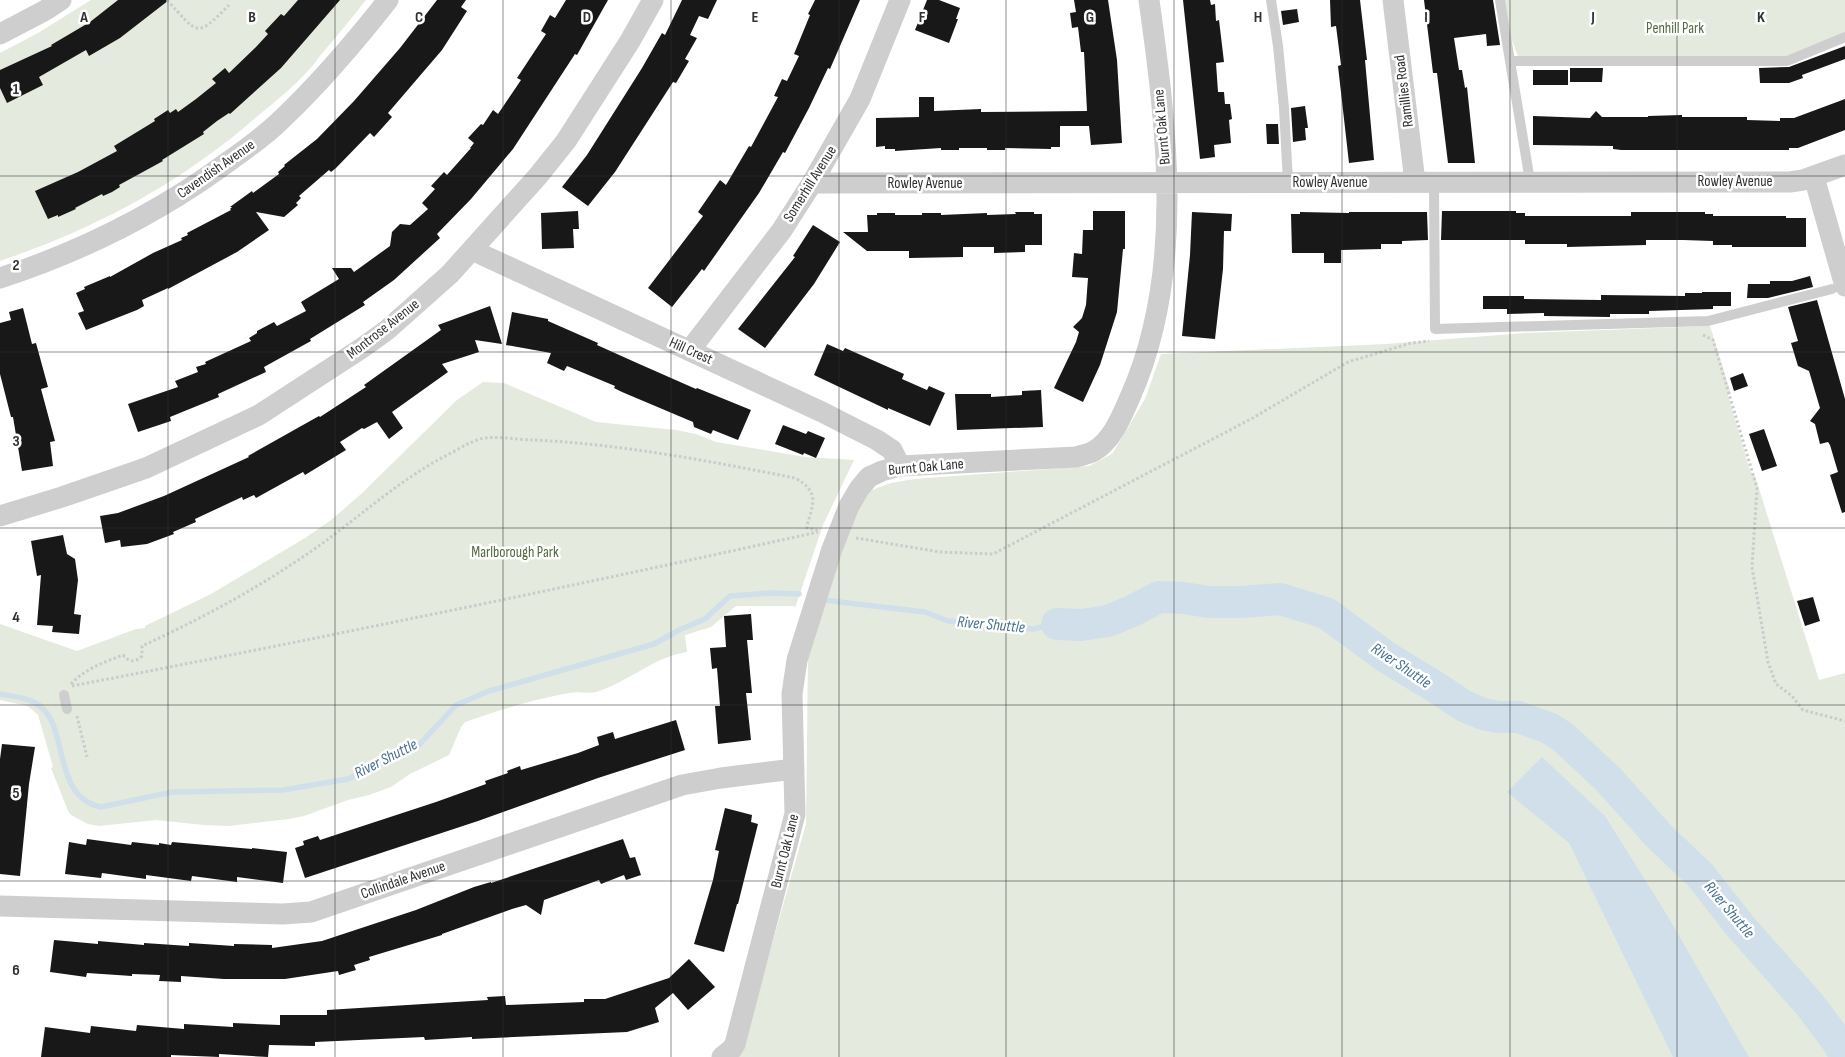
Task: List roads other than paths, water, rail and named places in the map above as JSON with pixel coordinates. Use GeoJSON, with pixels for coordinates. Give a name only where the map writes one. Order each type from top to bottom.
{"type":"FeatureCollection","features":[{"type":"Feature","properties":{"kind":"street"},"geometry":{"type":"LineString","coordinates":[[0,34],[61,0]]}},
{"type":"Feature","properties":{"kind":"street","name":"Cavendish Avenue"},"geometry":{"type":"LineString","coordinates":[[0,278],[63,255],[120,228],[177,197],[206,178],[281,120],[311,91],[342,57],[388,0]]}},
{"type":"Feature","properties":{"kind":"street","name":"Montrose Avenue"},"geometry":{"type":"LineString","coordinates":[[0,516],[146,468],[259,415],[387,330],[450,274],[538,176],[566,141],[630,41],[653,0]]}},
{"type":"Feature","properties":{"kind":"street","name":"Somerhill Avenue"},"geometry":{"type":"LineString","coordinates":[[690,350],[782,230],[812,183],[860,99],[900,0]]}},
{"type":"Feature","properties":{"kind":"street","name":"Burnt Oak Lane"},"geometry":{"type":"LineString","coordinates":[[722,1057],[735,1044],[789,840],[795,808],[792,694],[797,660],[839,530],[849,506],[869,477],[900,466],[1076,457],[1092,452],[1102,446],[1110,435],[1121,417],[1136,382],[1149,344],[1161,294],[1166,236],[1166,182],[1162,121],[1149,0]]}},
{"type":"Feature","properties":{"kind":"street","name":"Ramillies Road"},"geometry":{"type":"LineString","coordinates":[[1393,0],[1424,181]]}},
{"type":"Feature","properties":{"kind":"street","name":"Rowley Avenue"},"geometry":{"type":"LineString","coordinates":[[812,183],[1790,182],[1802,180],[1845,165]]}},
{"type":"Feature","properties":{"kind":"street"},"geometry":{"type":"LineString","coordinates":[[1814,176],[1839,287]]}},
{"type":"Feature","properties":{"kind":"street","name":"Hill Crest"},"geometry":{"type":"LineString","coordinates":[[472,250],[822,412],[877,440],[892,450],[900,466]]}},
{"type":"Feature","properties":{"kind":"street","name":"Collindale Avenue"},"geometry":{"type":"LineString","coordinates":[[0,906],[283,914],[310,912],[682,785],[794,769]]}},
{"type":"Feature","properties":{"kind":"lane"},"geometry":{"type":"LineString","coordinates":[[1271,0],[1284,108],[1288,182]]}},
{"type":"Feature","properties":{"kind":"lane"},"geometry":{"type":"LineString","coordinates":[[1500,0],[1530,181]]}},
{"type":"Feature","properties":{"kind":"lane"},"geometry":{"type":"LineString","coordinates":[[1510,61],[1787,61],[1845,37]]}},
{"type":"Feature","properties":{"kind":"lane"},"geometry":{"type":"LineString","coordinates":[[1424,181],[1435,329],[1708,321],[1839,287]]}},
{"type":"Feature","properties":{"kind":"lane"},"geometry":{"type":"LineString","coordinates":[[64,695],[71,711]]}},
{"type":"Feature","properties":{"kind":"waterway","name":"River Shuttle"},"geometry":{"type":"LineString","coordinates":[[0,694],[36,703],[49,716],[68,776],[75,790],[85,801],[101,807],[172,792],[283,790],[348,779],[418,746],[456,705],[489,691],[654,644],[681,629],[705,619],[730,596],[771,593],[799,594]]}},
{"type":"Feature","properties":{"kind":"waterway","name":"River Shuttle"},"geometry":{"type":"LineString","coordinates":[[1057,624],[1081,625],[1108,621],[1159,597],[1209,602],[1280,599],[1326,613],[1386,657],[1464,706],[1483,714],[1498,717],[1518,717],[1549,728],[1563,737],[1608,779],[1659,836],[1701,876],[1740,926],[1810,1005],[1845,1055]]}},
{"type":"Feature","properties":{"kind":"waterway","name":"River Shuttle"},"geometry":{"type":"LineString","coordinates":[[823,600],[925,612],[948,621],[1033,629],[1057,624]]}},
{"type":"Feature","properties":{"kind":"park label","name":"Penhill Park"},"geometry":{"type":"Point","coordinates":[1675,28]}},
{"type":"Feature","properties":{"kind":"park label","name":"Marlborough Park"},"geometry":{"type":"Point","coordinates":[515,552]}}]}
